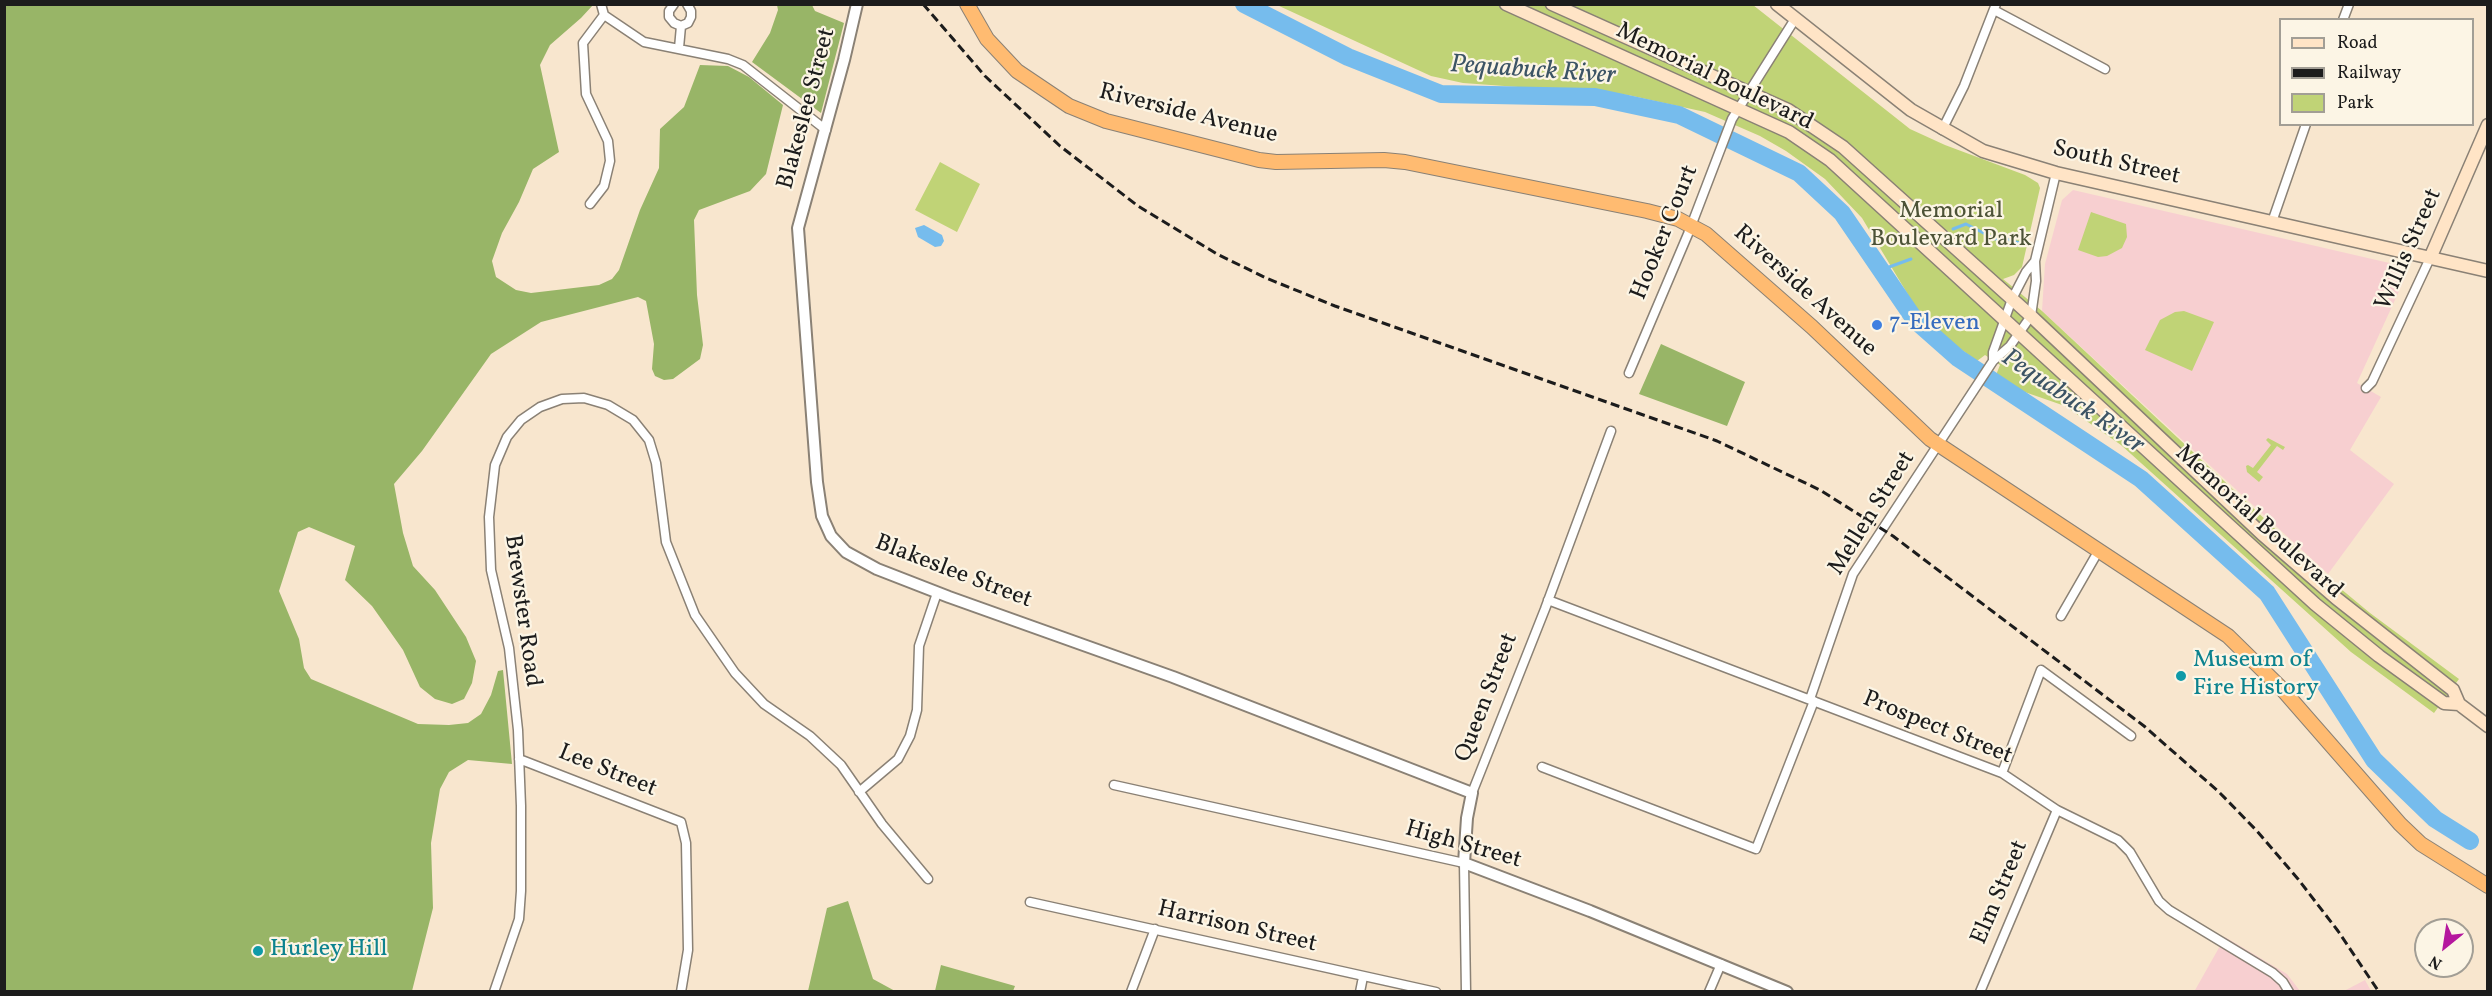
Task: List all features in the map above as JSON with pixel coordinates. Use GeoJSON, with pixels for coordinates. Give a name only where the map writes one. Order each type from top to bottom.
{"type":"FeatureCollection","features":[{"type":"Feature","properties":{"kind":"highway","name":"Riverside Avenue"},"geometry":{"type":"LineString","coordinates":[[967,4],[987,39],[1017,71],[1069,106],[1106,121],[1258,160],[1287,163],[1384,160],[1405,162],[1647,211],[1691,225],[1727,251],[1939,445],[2228,636],[2282,689],[2400,824],[2421,844],[2487,886]]}},
{"type":"Feature","properties":{"kind":"main road","name":"Memorial Boulevard"},"geometry":{"type":"LineString","coordinates":[[1506,4],[1789,132],[1830,160],[2315,604],[2379,656],[2444,703],[2459,704]]}},
{"type":"Feature","properties":{"kind":"main road","name":"Memorial Boulevard"},"geometry":{"type":"LineString","coordinates":[[1551,4],[1788,110],[1843,147],[2031,316],[2271,541],[2336,598],[2453,690],[2459,704],[2487,726]]}},
{"type":"Feature","properties":{"kind":"main road","name":"South Street"},"geometry":{"type":"LineString","coordinates":[[1777,4],[1911,110],[1942,130],[1983,151],[2056,173],[2431,256],[2487,271]]}},
{"type":"Feature","properties":{"kind":"main road","name":"Willis Street"},"geometry":{"type":"LineString","coordinates":[[2431,256],[2487,125]]}},
{"type":"Feature","properties":{"kind":"street"},"geometry":{"type":"LineString","coordinates":[[601,4],[604,15],[644,42],[679,48],[743,65],[826,130]]}},
{"type":"Feature","properties":{"kind":"street"},"geometry":{"type":"LineString","coordinates":[[674,4],[669,11],[670,19],[676,25],[681,26],[688,23],[691,17],[687,4]]}},
{"type":"Feature","properties":{"kind":"street","name":"Blakeslee Street"},"geometry":{"type":"LineString","coordinates":[[857,4],[826,130],[800,219],[798,244],[817,482],[822,516],[831,537],[846,552],[877,569],[1173,676],[1472,793]]}},
{"type":"Feature","properties":{"kind":"street"},"geometry":{"type":"LineString","coordinates":[[1942,130],[1964,86],[1995,7],[2105,69]]}},
{"type":"Feature","properties":{"kind":"street"},"geometry":{"type":"LineString","coordinates":[[590,204],[604,186],[610,161],[608,141],[586,94],[583,43],[604,15]]}},
{"type":"Feature","properties":{"kind":"street","name":"Hooker Court"},"geometry":{"type":"LineString","coordinates":[[1629,373],[1691,225],[1730,123],[1795,19]]}},
{"type":"Feature","properties":{"kind":"street"},"geometry":{"type":"LineString","coordinates":[[679,48],[681,26]]}},
{"type":"Feature","properties":{"kind":"street"},"geometry":{"type":"LineString","coordinates":[[2272,222],[2305,126]]}},
{"type":"Feature","properties":{"kind":"street","name":"Mellen Street"},"geometry":{"type":"LineString","coordinates":[[1542,767],[1756,849],[1812,700],[1853,574],[1993,361],[2020,335],[2031,316],[2036,280],[2035,261],[2056,173]]}},
{"type":"Feature","properties":{"kind":"street","name":"Willis Street"},"geometry":{"type":"LineString","coordinates":[[2366,388],[2372,382],[2431,256]]}},
{"type":"Feature","properties":{"kind":"street","name":"Mellen Street"},"geometry":{"type":"LineString","coordinates":[[1993,361],[1993,352],[2012,299],[2026,272],[2035,261]]}},
{"type":"Feature","properties":{"kind":"street","name":"Brewster Road"},"geometry":{"type":"LineString","coordinates":[[494,992],[519,919],[521,891],[519,759],[509,648],[491,570],[489,517],[495,465],[507,437],[521,420],[540,407],[562,399],[584,398],[608,405],[633,420],[649,441],[656,463],[666,542],[694,615],[735,673],[764,704],[810,736],[841,765],[859,792],[928,879]]}},
{"type":"Feature","properties":{"kind":"street","name":"Queen Street"},"geometry":{"type":"LineString","coordinates":[[1466,992],[1464,863],[1466,826],[1472,793],[1611,431]]}},
{"type":"Feature","properties":{"kind":"street"},"geometry":{"type":"LineString","coordinates":[[2061,616],[2099,549]]}},
{"type":"Feature","properties":{"kind":"street"},"geometry":{"type":"LineString","coordinates":[[859,792],[898,759],[910,736],[917,710],[920,646],[937,592]]}},
{"type":"Feature","properties":{"kind":"street","name":"Prospect Street"},"geometry":{"type":"LineString","coordinates":[[1548,600],[2002,773],[2056,810],[2118,840],[2130,852],[2160,901],[2169,910],[2273,973],[2283,982],[2289,992]]}},
{"type":"Feature","properties":{"kind":"street"},"geometry":{"type":"LineString","coordinates":[[2002,773],[2041,670],[2131,736]]}},
{"type":"Feature","properties":{"kind":"street","name":"Lee Street"},"geometry":{"type":"LineString","coordinates":[[519,759],[681,822],[686,843],[688,950],[681,992]]}},
{"type":"Feature","properties":{"kind":"street","name":"High Street"},"geometry":{"type":"LineString","coordinates":[[1114,785],[1464,863],[1590,911],[1787,992]]}},
{"type":"Feature","properties":{"kind":"street","name":"Elm Street"},"geometry":{"type":"LineString","coordinates":[[1980,992],[2056,810]]}},
{"type":"Feature","properties":{"kind":"street","name":"Harrison Street"},"geometry":{"type":"LineString","coordinates":[[1030,902],[1436,992]]}},
{"type":"Feature","properties":{"kind":"street"},"geometry":{"type":"LineString","coordinates":[[1131,992],[1155,929]]}},
{"type":"Feature","properties":{"kind":"street"},"geometry":{"type":"LineString","coordinates":[[1709,992],[1721,964]]}},
{"type":"Feature","properties":{"kind":"street"},"geometry":{"type":"LineString","coordinates":[[1360,992],[1363,977]]}},
{"type":"Feature","properties":{"kind":"shaded area"},"geometry":{"type":"Polygon","coordinates":[[[2073,190],[2398,265],[2404,270],[2405,278],[2357,383],[2381,397],[2350,450],[2394,484],[2328,574],[2042,311],[2045,264],[2062,200],[2073,190]]]}},
{"type":"Feature","properties":{"kind":"shaded area"},"geometry":{"type":"Polygon","coordinates":[[[2225,937],[2287,974],[2300,991],[2194,992],[2225,937]]]}},
{"type":"Feature","properties":{"kind":"shaded area"},"geometry":{"type":"Polygon","coordinates":[[[2365,980],[2371,991],[2344,991],[2365,980]]]}},
{"type":"Feature","properties":{"kind":"green space"},"geometry":{"type":"Polygon","coordinates":[[[5,4],[593,5],[550,45],[540,65],[559,152],[533,169],[502,233],[492,261],[496,277],[516,290],[531,293],[599,285],[612,279],[619,270],[640,210],[659,168],[660,129],[684,107],[700,65],[728,66],[749,77],[783,105],[766,174],[750,191],[699,210],[694,220],[697,295],[703,345],[700,359],[673,379],[664,380],[655,376],[652,369],[654,344],[646,301],[638,297],[541,322],[491,354],[422,451],[394,484],[403,533],[413,566],[435,590],[466,637],[476,661],[472,683],[464,699],[452,704],[435,699],[420,687],[403,650],[372,606],[345,580],[355,546],[309,527],[298,532],[279,591],[299,639],[304,668],[311,679],[418,724],[449,725],[468,723],[481,714],[491,695],[498,671],[503,670],[512,764],[468,760],[449,772],[440,789],[431,843],[433,908],[412,991],[5,991],[5,4]]]}},
{"type":"Feature","properties":{"kind":"green space"},"geometry":{"type":"Polygon","coordinates":[[[777,5],[812,5],[815,11],[844,23],[821,113],[752,62],[770,33],[778,10],[777,5]]]}},
{"type":"Feature","properties":{"kind":"green space","name":"Memorial Boulevard Park"},"geometry":{"type":"Polygon","coordinates":[[[1277,5],[1753,5],[1910,129],[1945,145],[2025,175],[2038,183],[2040,188],[2022,267],[2014,275],[2003,279],[2042,311],[2329,579],[2370,613],[2459,679],[2434,713],[2351,652],[2121,445],[2065,406],[2016,389],[1996,375],[2000,365],[1985,355],[1977,361],[1932,328],[1916,308],[1862,218],[1825,179],[1786,151],[1760,136],[1705,112],[1628,95],[1463,83],[1431,76],[1277,5]]]}},
{"type":"Feature","properties":{"kind":"green space"},"geometry":{"type":"Polygon","coordinates":[[[940,162],[980,184],[957,232],[915,210],[940,162]]]}},
{"type":"Feature","properties":{"kind":"green space"},"geometry":{"type":"Polygon","coordinates":[[[2091,212],[2126,224],[2127,237],[2122,248],[2107,256],[2098,257],[2078,250],[2091,212]]]}},
{"type":"Feature","properties":{"kind":"green space"},"geometry":{"type":"Polygon","coordinates":[[[2184,311],[2214,322],[2192,371],[2145,350],[2160,320],[2175,312],[2184,311]]]}},
{"type":"Feature","properties":{"kind":"green space"},"geometry":{"type":"Polygon","coordinates":[[[1661,344],[1745,382],[1727,426],[1639,394],[1661,344]]]}},
{"type":"Feature","properties":{"kind":"green space"},"geometry":{"type":"Polygon","coordinates":[[[2268,438],[2285,447],[2283,450],[2277,446],[2257,472],[2263,477],[2259,482],[2247,472],[2246,466],[2253,468],[2271,445],[2266,440],[2268,438]]]}},
{"type":"Feature","properties":{"kind":"green space"},"geometry":{"type":"Polygon","coordinates":[[[848,901],[873,979],[895,991],[808,991],[827,908],[848,901]]]}},
{"type":"Feature","properties":{"kind":"green space"},"geometry":{"type":"Polygon","coordinates":[[[941,965],[1015,986],[1013,991],[935,991],[941,965]]]}},
{"type":"Feature","properties":{"kind":"water"},"geometry":{"type":"Polygon","coordinates":[[[924,225],[942,235],[944,241],[941,246],[935,247],[918,237],[915,228],[924,225]]]}},
{"type":"Feature","properties":{"kind":"waterway","name":"Pequabuck River"},"geometry":{"type":"LineString","coordinates":[[1244,4],[1348,57],[1441,94],[1595,97],[1679,115],[1799,173],[1842,213],[1915,320],[1958,358],[2141,479],[2267,593],[2374,760],[2435,819],[2470,841]]}},
{"type":"Feature","properties":{"kind":"waterway"},"geometry":{"type":"LineString","coordinates":[[1953,229],[1966,224],[1995,239],[2006,239],[2026,245]]}},
{"type":"Feature","properties":{"kind":"waterway"},"geometry":{"type":"LineString","coordinates":[[1881,270],[1911,259]]}},
{"type":"Feature","properties":{"kind":"railway"},"geometry":{"type":"LineString","coordinates":[[923,4],[985,76],[1060,146],[1138,206],[1217,254],[1266,278],[1335,306],[1717,441],[1820,490],[1893,536],[2144,726],[2219,792],[2257,831],[2298,879],[2338,931],[2379,992]]}},
{"type":"Feature","properties":{"kind":"place","name":"7-Eleven"},"geometry":{"type":"Point","coordinates":[1877,325]}},
{"type":"Feature","properties":{"kind":"place","name":"Museum of Fire History"},"geometry":{"type":"Point","coordinates":[2181,676]}},
{"type":"Feature","properties":{"kind":"place","name":"Hurley Hill"},"geometry":{"type":"Point","coordinates":[258,951]}}]}
